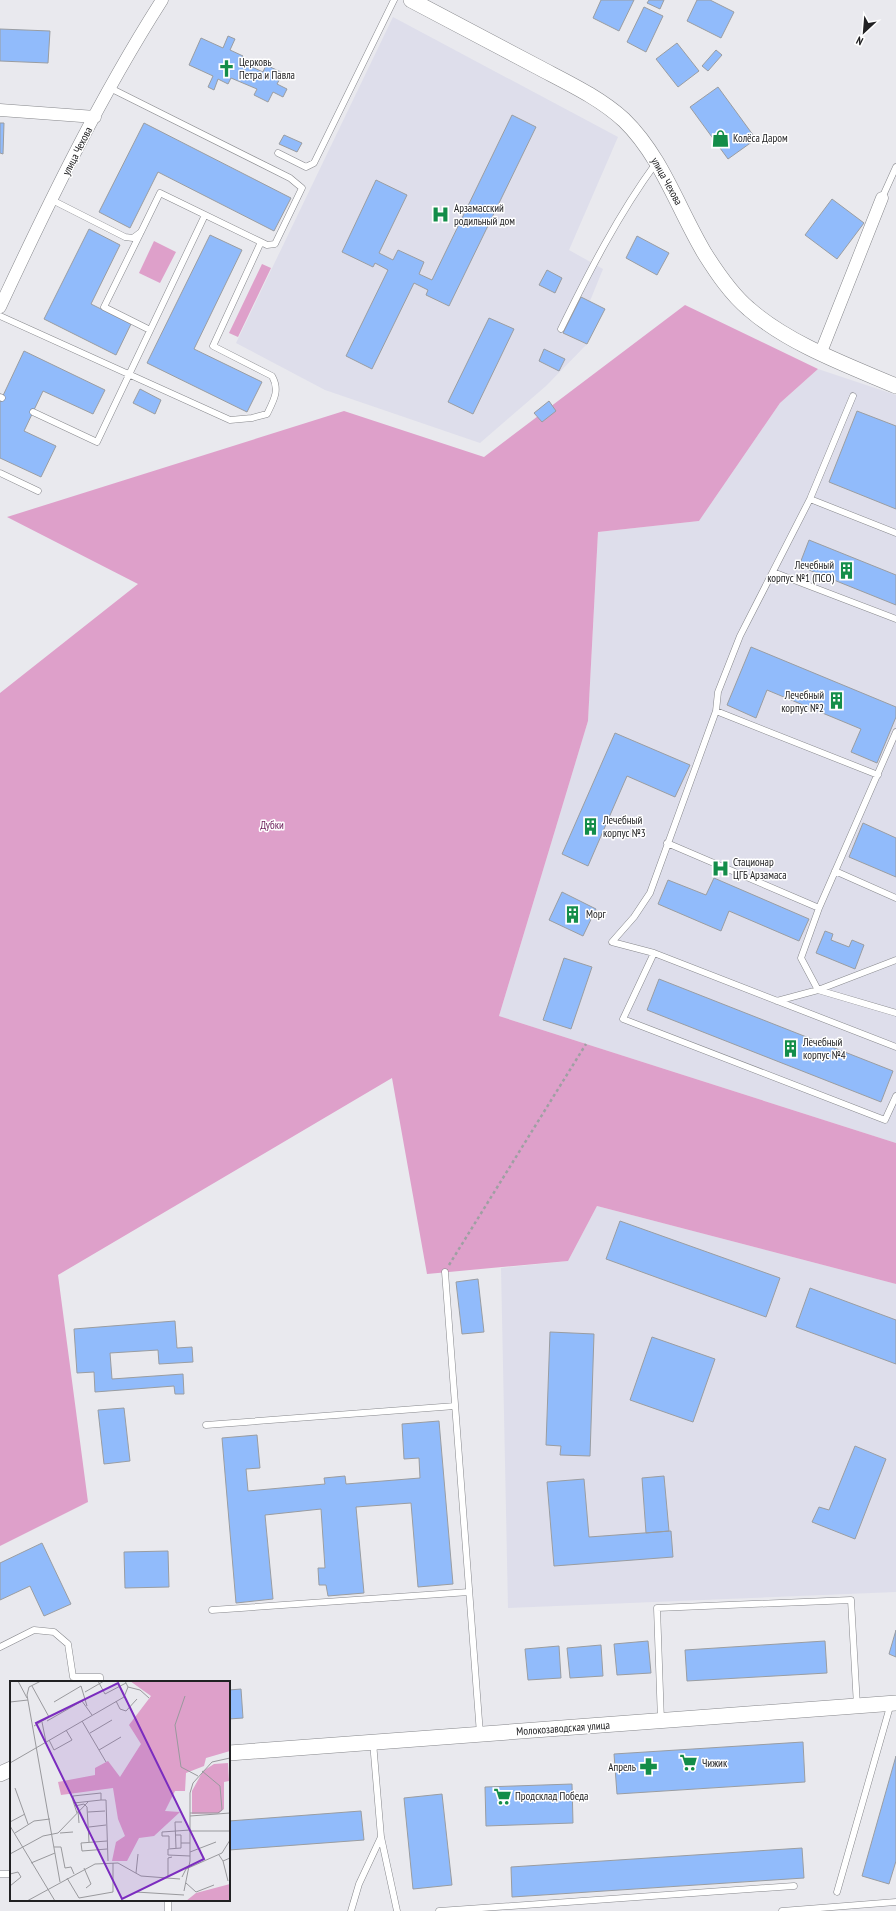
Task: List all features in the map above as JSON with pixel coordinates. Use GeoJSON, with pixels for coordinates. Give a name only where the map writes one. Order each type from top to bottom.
{"type":"FeatureCollection","features":[{"type":"Feature","properties":{"kind":"street","name":"улица Чехова"},"geometry":{"type":"LineString","coordinates":[[1,302],[110,88],[135,42],[162,0]]}},
{"type":"Feature","properties":{"kind":"street","name":"улица Чехова"},"geometry":{"type":"LineString","coordinates":[[411,0],[568,83],[603,104],[623,119],[641,138],[657,162],[705,253],[725,283],[748,308],[776,330],[896,386]]}},
{"type":"Feature","properties":{"kind":"street"},"geometry":{"type":"LineString","coordinates":[[0,110],[95,117]]}},
{"type":"Feature","properties":{"kind":"street"},"geometry":{"type":"LineString","coordinates":[[821,352],[882,198]]}},
{"type":"Feature","properties":{"kind":"street","name":"Молокозаводская улица"},"geometry":{"type":"LineString","coordinates":[[230,1752],[894,1703]]}},
{"type":"Feature","properties":{"kind":"street"},"geometry":{"type":"LineString","coordinates":[[0,1774],[10,1769]]}},
{"type":"Feature","properties":{"kind":"lane"},"geometry":{"type":"LineString","coordinates":[[278,153],[306,167],[314,163],[394,0]]}},
{"type":"Feature","properties":{"kind":"lane"},"geometry":{"type":"LineString","coordinates":[[110,88],[290,178],[302,188],[275,244],[267,245],[160,193],[104,307],[150,330]]}},
{"type":"Feature","properties":{"kind":"lane"},"geometry":{"type":"LineString","coordinates":[[561,330],[599,254],[636,190],[657,162]]}},
{"type":"Feature","properties":{"kind":"lane"},"geometry":{"type":"LineString","coordinates":[[882,198],[896,167]]}},
{"type":"Feature","properties":{"kind":"lane"},"geometry":{"type":"LineString","coordinates":[[52,200],[125,237],[133,238],[141,232]]}},
{"type":"Feature","properties":{"kind":"lane"},"geometry":{"type":"LineString","coordinates":[[33,412],[97,442],[205,215]]}},
{"type":"Feature","properties":{"kind":"lane"},"geometry":{"type":"LineString","coordinates":[[0,316],[230,420],[252,418],[267,414],[276,396],[276,384],[272,376],[213,346],[261,242]]}},
{"type":"Feature","properties":{"kind":"lane"},"geometry":{"type":"LineString","coordinates":[[853,396],[810,499],[740,636],[718,692],[716,711],[650,893],[634,917],[612,942],[654,953],[896,1047]]}},
{"type":"Feature","properties":{"kind":"lane"},"geometry":{"type":"LineString","coordinates":[[0,473],[38,491]]}},
{"type":"Feature","properties":{"kind":"lane"},"geometry":{"type":"LineString","coordinates":[[810,499],[896,533]]}},
{"type":"Feature","properties":{"kind":"lane"},"geometry":{"type":"LineString","coordinates":[[774,572],[896,619]]}},
{"type":"Feature","properties":{"kind":"lane"},"geometry":{"type":"LineString","coordinates":[[716,711],[878,775]]}},
{"type":"Feature","properties":{"kind":"lane"},"geometry":{"type":"LineString","coordinates":[[896,732],[819,908],[801,958],[818,990],[896,1013]]}},
{"type":"Feature","properties":{"kind":"lane"},"geometry":{"type":"LineString","coordinates":[[668,843],[819,908]]}},
{"type":"Feature","properties":{"kind":"lane"},"geometry":{"type":"LineString","coordinates":[[835,871],[896,898]]}},
{"type":"Feature","properties":{"kind":"lane"},"geometry":{"type":"LineString","coordinates":[[654,953],[624,1019],[885,1120],[896,1096]]}},
{"type":"Feature","properties":{"kind":"lane"},"geometry":{"type":"LineString","coordinates":[[777,1001],[818,990],[896,960]]}},
{"type":"Feature","properties":{"kind":"lane"},"geometry":{"type":"LineString","coordinates":[[445,1272],[480,1734]]}},
{"type":"Feature","properties":{"kind":"lane"},"geometry":{"type":"LineString","coordinates":[[206,1425],[455,1406]]}},
{"type":"Feature","properties":{"kind":"lane"},"geometry":{"type":"LineString","coordinates":[[212,1610],[469,1592]]}},
{"type":"Feature","properties":{"kind":"lane"},"geometry":{"type":"LineString","coordinates":[[661,1721],[657,1608],[851,1600],[857,1706]]}},
{"type":"Feature","properties":{"kind":"lane"},"geometry":{"type":"LineString","coordinates":[[0,1646],[34,1630],[54,1632],[68,1644],[73,1677],[100,1677],[100,1681]]}},
{"type":"Feature","properties":{"kind":"lane"},"geometry":{"type":"LineString","coordinates":[[837,1892],[894,1703]]}},
{"type":"Feature","properties":{"kind":"lane"},"geometry":{"type":"LineString","coordinates":[[373,1742],[381,1838],[397,1911]]}},
{"type":"Feature","properties":{"kind":"lane"},"geometry":{"type":"LineString","coordinates":[[351,1911],[359,1884],[381,1838]]}},
{"type":"Feature","properties":{"kind":"lane"},"geometry":{"type":"LineString","coordinates":[[439,1911],[794,1886]]}},
{"type":"Feature","properties":{"kind":"lane"},"geometry":{"type":"LineString","coordinates":[[782,1911],[896,1902]]}},
{"type":"Feature","properties":{"kind":"path"},"geometry":{"type":"LineString","coordinates":[[445,1272],[586,1044]]}},
{"type":"Feature","properties":{"kind":"shaded area","name":"Арзамасский родильный дом"},"geometry":{"type":"Polygon","coordinates":[[[393,17],[618,137],[569,250],[603,269],[590,301],[605,309],[587,344],[546,386],[480,443],[325,390],[236,343],[393,17]]]}},
{"type":"Feature","properties":{"kind":"shaded area","name":"Стационар ЦГБ Арзамаса"},"geometry":{"type":"Polygon","coordinates":[[[818,369],[896,395],[896,1143],[499,1016],[588,721],[598,532],[699,521],[780,403],[818,369]]]}},
{"type":"Feature","properties":{"kind":"shaded area"},"geometry":{"type":"Polygon","coordinates":[[[597,1206],[896,1284],[896,1592],[508,1608],[501,1268],[568,1261],[597,1206]]]}},
{"type":"Feature","properties":{"kind":"green space"},"geometry":{"type":"Polygon","coordinates":[[[154,241],[176,252],[160,283],[139,273],[154,241]]]}},
{"type":"Feature","properties":{"kind":"green space"},"geometry":{"type":"Polygon","coordinates":[[[262,264],[271,268],[238,337],[229,333],[262,264]]]}},
{"type":"Feature","properties":{"kind":"green space","name":"Дубки"},"geometry":{"type":"Polygon","coordinates":[[[685,305],[818,369],[780,403],[699,521],[598,532],[588,721],[499,1016],[896,1143],[896,1284],[597,1206],[568,1261],[427,1274],[392,1078],[58,1275],[88,1502],[0,1546],[0,693],[138,584],[7,517],[344,411],[484,457],[685,305]]]}},
{"type":"Feature","properties":{"kind":"building"},"geometry":{"type":"Polygon","coordinates":[[[601,0],[634,0],[619,31],[593,18],[601,0]]]}},
{"type":"Feature","properties":{"kind":"building"},"geometry":{"type":"Polygon","coordinates":[[[649,0],[664,0],[660,9],[647,3],[649,0]]]}},
{"type":"Feature","properties":{"kind":"building"},"geometry":{"type":"Polygon","coordinates":[[[697,0],[710,0],[734,12],[721,38],[687,21],[697,0]]]}},
{"type":"Feature","properties":{"kind":"building"},"geometry":{"type":"Polygon","coordinates":[[[644,7],[663,16],[646,52],[627,42],[644,7]]]}},
{"type":"Feature","properties":{"kind":"building"},"geometry":{"type":"Polygon","coordinates":[[[0,29],[50,31],[48,63],[0,61],[0,29]]]}},
{"type":"Feature","properties":{"kind":"building","name":"Церковь Петра и Павла"},"geometry":{"type":"Polygon","coordinates":[[[228,36],[235,39],[230,50],[243,56],[241,62],[263,72],[266,65],[283,73],[277,84],[287,89],[283,97],[273,92],[268,102],[254,95],[257,89],[231,78],[228,84],[218,79],[214,90],[208,87],[213,76],[189,65],[201,38],[223,48],[228,36]]]}},
{"type":"Feature","properties":{"kind":"building"},"geometry":{"type":"Polygon","coordinates":[[[677,43],[699,71],[678,87],[656,59],[677,43]]]}},
{"type":"Feature","properties":{"kind":"building"},"geometry":{"type":"Polygon","coordinates":[[[716,50],[722,55],[708,71],[702,66],[716,50]]]}},
{"type":"Feature","properties":{"kind":"building"},"geometry":{"type":"Polygon","coordinates":[[[718,87],[756,139],[728,159],[690,107],[718,87]]]}},
{"type":"Feature","properties":{"kind":"building"},"geometry":{"type":"Polygon","coordinates":[[[512,115],[536,127],[449,306],[426,295],[428,290],[414,283],[372,369],[346,356],[388,270],[375,263],[373,267],[342,252],[376,180],[407,195],[379,253],[393,260],[398,250],[424,262],[419,274],[432,280],[512,115]]]}},
{"type":"Feature","properties":{"kind":"building"},"geometry":{"type":"Polygon","coordinates":[[[0,123],[4,123],[3,154],[0,153],[0,123]]]}},
{"type":"Feature","properties":{"kind":"building"},"geometry":{"type":"Polygon","coordinates":[[[144,123],[291,198],[274,231],[158,172],[130,228],[99,212],[144,123]]]}},
{"type":"Feature","properties":{"kind":"building"},"geometry":{"type":"Polygon","coordinates":[[[284,135],[302,143],[297,152],[279,144],[284,135]]]}},
{"type":"Feature","properties":{"kind":"building"},"geometry":{"type":"Polygon","coordinates":[[[832,199],[864,223],[837,259],[805,235],[832,199]]]}},
{"type":"Feature","properties":{"kind":"building"},"geometry":{"type":"Polygon","coordinates":[[[89,229],[120,245],[91,304],[131,324],[116,355],[44,319],[89,229]]]}},
{"type":"Feature","properties":{"kind":"building"},"geometry":{"type":"Polygon","coordinates":[[[210,235],[242,250],[194,349],[262,382],[247,412],[147,363],[210,235]]]}},
{"type":"Feature","properties":{"kind":"building"},"geometry":{"type":"Polygon","coordinates":[[[637,236],[669,253],[657,275],[626,258],[637,236]]]}},
{"type":"Feature","properties":{"kind":"building"},"geometry":{"type":"Polygon","coordinates":[[[547,270],[562,278],[555,293],[539,285],[547,270]]]}},
{"type":"Feature","properties":{"kind":"building"},"geometry":{"type":"Polygon","coordinates":[[[581,297],[605,309],[587,344],[563,333],[581,297]]]}},
{"type":"Feature","properties":{"kind":"building"},"geometry":{"type":"Polygon","coordinates":[[[489,318],[514,329],[473,414],[448,402],[489,318]]]}},
{"type":"Feature","properties":{"kind":"building"},"geometry":{"type":"Polygon","coordinates":[[[544,349],[565,359],[559,371],[539,361],[544,349]]]}},
{"type":"Feature","properties":{"kind":"building"},"geometry":{"type":"Polygon","coordinates":[[[24,351],[105,390],[93,414],[43,391],[24,431],[56,446],[41,477],[0,458],[0,402],[24,351]]]}},
{"type":"Feature","properties":{"kind":"building"},"geometry":{"type":"Polygon","coordinates":[[[140,389],[161,400],[155,414],[133,403],[140,389]]]}},
{"type":"Feature","properties":{"kind":"building"},"geometry":{"type":"Polygon","coordinates":[[[549,401],[556,411],[542,422],[534,413],[549,401]]]}},
{"type":"Feature","properties":{"kind":"building"},"geometry":{"type":"Polygon","coordinates":[[[857,411],[896,426],[896,509],[829,482],[857,411]]]}},
{"type":"Feature","properties":{"kind":"building","name":"Лечебный корпус №1 (ПСО)"},"geometry":{"type":"Polygon","coordinates":[[[809,540],[896,575],[896,605],[799,566],[809,540]]]}},
{"type":"Feature","properties":{"kind":"building","name":"Лечебный корпус №2"},"geometry":{"type":"Polygon","coordinates":[[[751,647],[896,707],[896,717],[877,763],[851,752],[861,729],[767,690],[756,718],[727,705],[751,647]]]}},
{"type":"Feature","properties":{"kind":"building","name":"Лечебный корпус №3"},"geometry":{"type":"Polygon","coordinates":[[[615,733],[690,765],[675,797],[627,776],[588,866],[562,854],[615,733]]]}},
{"type":"Feature","properties":{"kind":"building"},"geometry":{"type":"Polygon","coordinates":[[[863,823],[896,838],[896,877],[849,857],[863,823]]]}},
{"type":"Feature","properties":{"kind":"building"},"geometry":{"type":"Polygon","coordinates":[[[714,878],[809,919],[799,941],[729,911],[721,931],[658,904],[668,880],[706,895],[714,878]]]}},
{"type":"Feature","properties":{"kind":"building","name":"Морг"},"geometry":{"type":"Polygon","coordinates":[[[562,892],[596,909],[583,936],[549,920],[562,892]]]}},
{"type":"Feature","properties":{"kind":"building"},"geometry":{"type":"Polygon","coordinates":[[[825,931],[833,934],[831,940],[849,947],[852,940],[864,945],[855,969],[816,953],[825,931]]]}},
{"type":"Feature","properties":{"kind":"building"},"geometry":{"type":"Polygon","coordinates":[[[564,958],[592,967],[571,1029],[543,1020],[564,958]]]}},
{"type":"Feature","properties":{"kind":"building","name":"Лечебный корпус №4"},"geometry":{"type":"Polygon","coordinates":[[[659,979],[893,1071],[881,1102],[647,1010],[659,979]]]}},
{"type":"Feature","properties":{"kind":"building"},"geometry":{"type":"Polygon","coordinates":[[[620,1221],[780,1278],[766,1317],[606,1259],[620,1221]]]}},
{"type":"Feature","properties":{"kind":"building"},"geometry":{"type":"Polygon","coordinates":[[[478,1279],[484,1332],[462,1334],[456,1282],[478,1279]]]}},
{"type":"Feature","properties":{"kind":"building"},"geometry":{"type":"Polygon","coordinates":[[[810,1288],[896,1320],[896,1364],[796,1327],[810,1288]]]}},
{"type":"Feature","properties":{"kind":"building"},"geometry":{"type":"Polygon","coordinates":[[[175,1321],[177,1348],[192,1347],[193,1362],[159,1364],[158,1350],[110,1353],[112,1379],[183,1374],[184,1394],[175,1394],[174,1386],[95,1392],[94,1372],[77,1373],[74,1329],[175,1321]]]}},
{"type":"Feature","properties":{"kind":"building"},"geometry":{"type":"Polygon","coordinates":[[[550,1332],[594,1334],[590,1456],[560,1455],[561,1446],[546,1445],[550,1332]]]}},
{"type":"Feature","properties":{"kind":"building"},"geometry":{"type":"Polygon","coordinates":[[[652,1337],[715,1359],[693,1422],[630,1400],[652,1337]]]}},
{"type":"Feature","properties":{"kind":"building"},"geometry":{"type":"Polygon","coordinates":[[[124,1408],[130,1461],[104,1464],[98,1410],[124,1408]]]}},
{"type":"Feature","properties":{"kind":"building"},"geometry":{"type":"Polygon","coordinates":[[[439,1421],[453,1584],[418,1587],[411,1503],[356,1507],[364,1593],[328,1596],[326,1585],[319,1585],[318,1568],[325,1568],[321,1509],[265,1515],[273,1599],[236,1603],[222,1438],[257,1435],[260,1468],[246,1469],[248,1491],[325,1484],[324,1478],[345,1476],[346,1484],[420,1478],[419,1458],[404,1459],[402,1424],[439,1421]]]}},
{"type":"Feature","properties":{"kind":"building"},"geometry":{"type":"Polygon","coordinates":[[[855,1446],[886,1459],[855,1539],[812,1522],[819,1507],[829,1510],[855,1446]]]}},
{"type":"Feature","properties":{"kind":"building"},"geometry":{"type":"Polygon","coordinates":[[[664,1476],[669,1531],[646,1533],[642,1478],[664,1476]]]}},
{"type":"Feature","properties":{"kind":"building"},"geometry":{"type":"Polygon","coordinates":[[[584,1479],[589,1537],[671,1531],[673,1557],[554,1566],[547,1482],[584,1479]]]}},
{"type":"Feature","properties":{"kind":"building"},"geometry":{"type":"Polygon","coordinates":[[[42,1543],[71,1604],[44,1616],[30,1586],[0,1600],[0,1563],[42,1543]]]}},
{"type":"Feature","properties":{"kind":"building"},"geometry":{"type":"Polygon","coordinates":[[[168,1551],[169,1587],[125,1588],[124,1552],[168,1551]]]}},
{"type":"Feature","properties":{"kind":"building"},"geometry":{"type":"Polygon","coordinates":[[[896,1630],[896,1657],[889,1654],[896,1630]]]}},
{"type":"Feature","properties":{"kind":"building"},"geometry":{"type":"Polygon","coordinates":[[[648,1641],[651,1673],[617,1675],[614,1644],[648,1641]]]}},
{"type":"Feature","properties":{"kind":"building"},"geometry":{"type":"Polygon","coordinates":[[[825,1641],[827,1673],[687,1681],[685,1650],[825,1641]]]}},
{"type":"Feature","properties":{"kind":"building"},"geometry":{"type":"Polygon","coordinates":[[[601,1645],[603,1676],[570,1678],[567,1648],[601,1645]]]}},
{"type":"Feature","properties":{"kind":"building"},"geometry":{"type":"Polygon","coordinates":[[[559,1646],[561,1678],[528,1680],[525,1649],[559,1646]]]}},
{"type":"Feature","properties":{"kind":"building"},"geometry":{"type":"Polygon","coordinates":[[[241,1689],[243,1718],[230,1719],[230,1690],[241,1689]]]}},
{"type":"Feature","properties":{"kind":"building"},"geometry":{"type":"Polygon","coordinates":[[[803,1742],[805,1782],[617,1794],[614,1754],[803,1742]]]}},
{"type":"Feature","properties":{"kind":"building"},"geometry":{"type":"Polygon","coordinates":[[[896,1756],[896,1861],[889,1884],[862,1876],[896,1756]]]}},
{"type":"Feature","properties":{"kind":"building"},"geometry":{"type":"Polygon","coordinates":[[[572,1784],[573,1823],[486,1826],[485,1787],[572,1784]]]}},
{"type":"Feature","properties":{"kind":"building"},"geometry":{"type":"Polygon","coordinates":[[[442,1794],[452,1885],[413,1889],[404,1798],[442,1794]]]}},
{"type":"Feature","properties":{"kind":"building"},"geometry":{"type":"Polygon","coordinates":[[[361,1811],[364,1840],[230,1850],[230,1821],[361,1811]]]}},
{"type":"Feature","properties":{"kind":"building"},"geometry":{"type":"Polygon","coordinates":[[[802,1848],[804,1878],[512,1897],[511,1867],[802,1848]]]}},
{"type":"Feature","properties":{"kind":"place","name":"Церковь Петра и Павла"},"geometry":{"type":"Point","coordinates":[226,68]}},
{"type":"Feature","properties":{"kind":"place","name":"Колёса Даром"},"geometry":{"type":"Point","coordinates":[720,138]}},
{"type":"Feature","properties":{"kind":"place","name":"Арзамасский родильный дом"},"geometry":{"type":"Point","coordinates":[441,214]}},
{"type":"Feature","properties":{"kind":"place","name":"Лечебный корпус №1 (ПСО)"},"geometry":{"type":"Point","coordinates":[847,571]}},
{"type":"Feature","properties":{"kind":"place","name":"Лечебный корпус №2"},"geometry":{"type":"Point","coordinates":[837,701]}},
{"type":"Feature","properties":{"kind":"place","name":"Лечебный корпус №3"},"geometry":{"type":"Point","coordinates":[590,826]}},
{"type":"Feature","properties":{"kind":"place","name":"Стационар ЦГБ Арзамаса"},"geometry":{"type":"Point","coordinates":[720,868]}},
{"type":"Feature","properties":{"kind":"place","name":"Морг"},"geometry":{"type":"Point","coordinates":[573,914]}},
{"type":"Feature","properties":{"kind":"place","name":"Лечебный корпус №4"},"geometry":{"type":"Point","coordinates":[790,1048]}},
{"type":"Feature","properties":{"kind":"place","name":"Чижик"},"geometry":{"type":"Point","coordinates":[689,1763]}},
{"type":"Feature","properties":{"kind":"place","name":"Апрель"},"geometry":{"type":"Point","coordinates":[649,1767]}},
{"type":"Feature","properties":{"kind":"place","name":"Продсклад Победа"},"geometry":{"type":"Point","coordinates":[502,1796]}}]}
